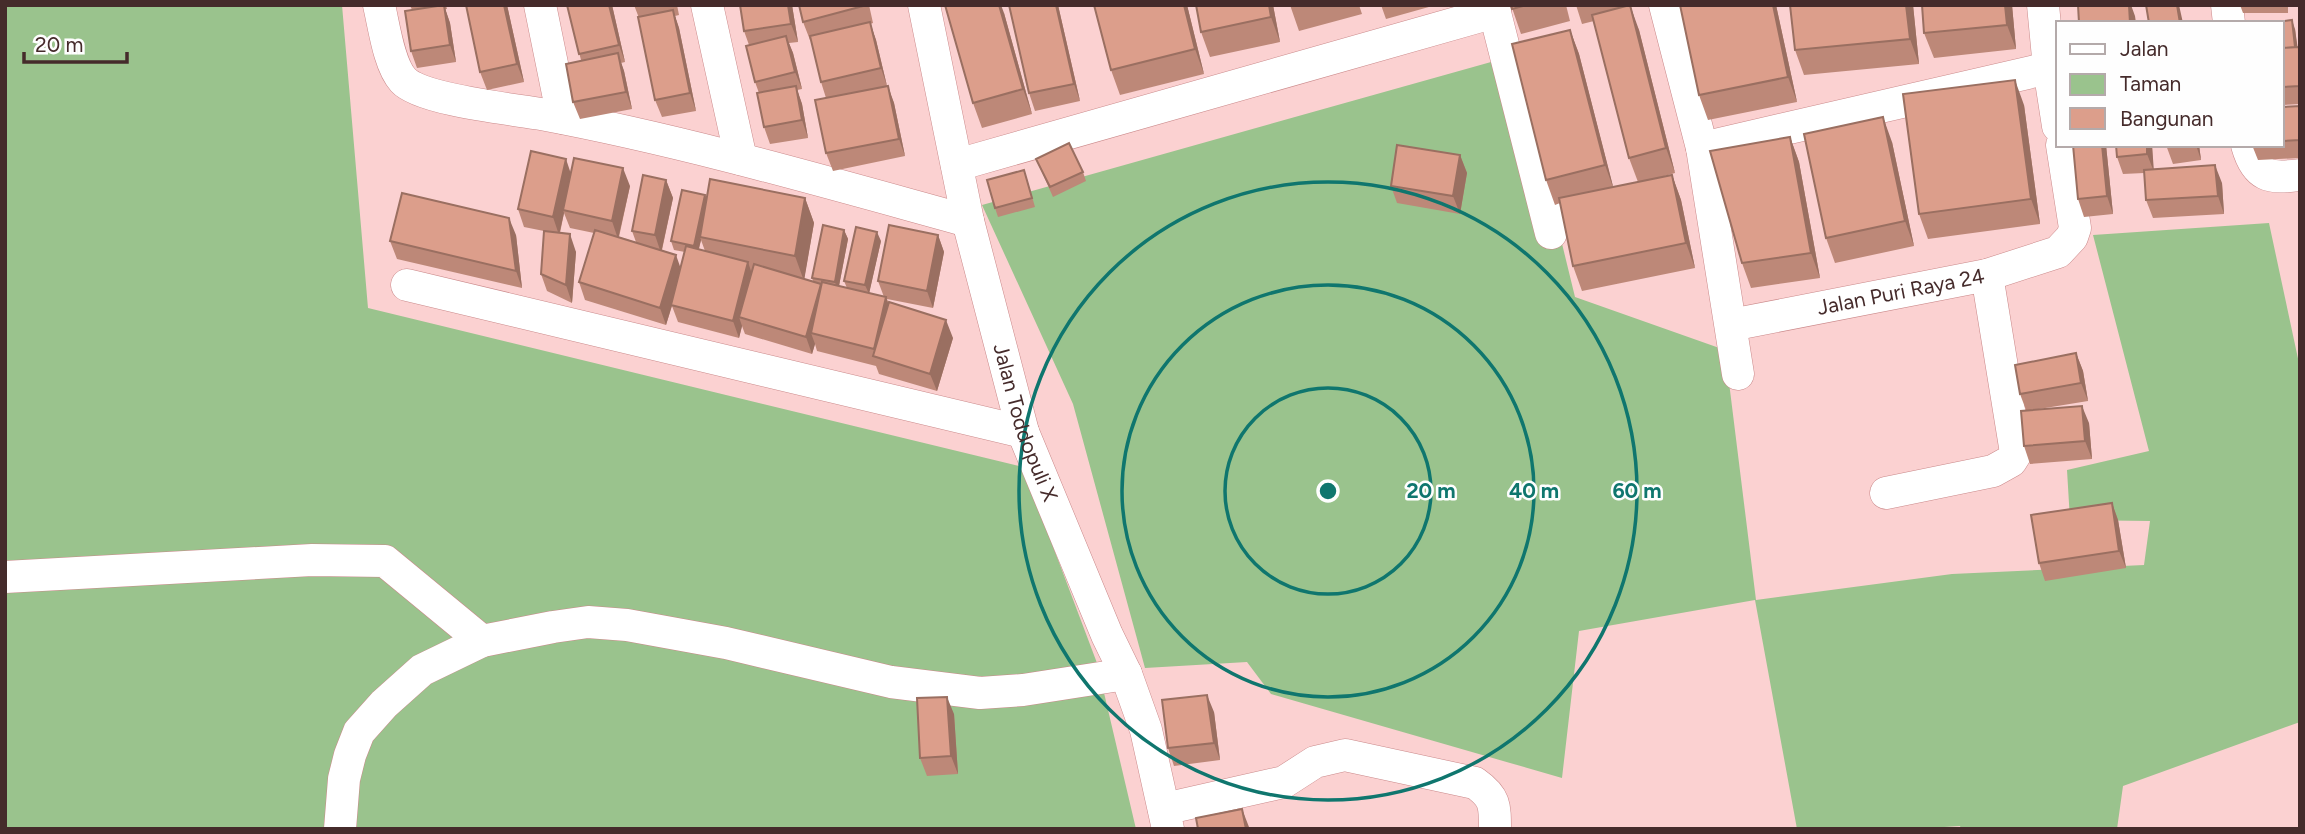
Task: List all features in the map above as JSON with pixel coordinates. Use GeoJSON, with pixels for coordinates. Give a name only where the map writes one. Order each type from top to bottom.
{"type":"FeatureCollection","features":[{"type":"Feature","properties":{"kind":"street"},"geometry":{"type":"LineString","coordinates":[[379,5],[394,64],[404,81],[427,94],[562,118],[741,159],[968,221]]}},
{"type":"Feature","properties":{"kind":"street"},"geometry":{"type":"LineString","coordinates":[[540,5],[562,118]]}},
{"type":"Feature","properties":{"kind":"street"},"geometry":{"type":"LineString","coordinates":[[707,5],[741,159]]}},
{"type":"Feature","properties":{"kind":"street","name":"Jalan Toddopuli X"},"geometry":{"type":"LineString","coordinates":[[924,5],[968,221],[1023,432],[1107,635],[1126,674],[1146,730],[1166,819]]}},
{"type":"Feature","properties":{"kind":"street"},"geometry":{"type":"LineString","coordinates":[[1665,5],[1702,148],[1738,374]]}},
{"type":"Feature","properties":{"kind":"street"},"geometry":{"type":"LineString","coordinates":[[2043,5],[2056,112]]}},
{"type":"Feature","properties":{"kind":"street"},"geometry":{"type":"LineString","coordinates":[[957,164],[1494,9],[1550,233]]}},
{"type":"Feature","properties":{"kind":"street"},"geometry":{"type":"LineString","coordinates":[[1702,148],[2049,68]]}},
{"type":"Feature","properties":{"kind":"street","name":"Jalan Puri Raya 24"},"geometry":{"type":"LineString","coordinates":[[1731,325],[1987,275],[2058,252],[2066,245],[2075,228],[2062,147]]}},
{"type":"Feature","properties":{"kind":"street"},"geometry":{"type":"LineString","coordinates":[[2248,147],[2251,160],[2262,174],[2279,178],[2300,175]]}},
{"type":"Feature","properties":{"kind":"street"},"geometry":{"type":"LineString","coordinates":[[1886,493],[1993,471],[2011,461],[2016,453],[1987,275]]}},
{"type":"Feature","properties":{"kind":"street"},"geometry":{"type":"LineString","coordinates":[[407,285],[1023,432]]}},
{"type":"Feature","properties":{"kind":"street"},"geometry":{"type":"LineString","coordinates":[[5,577],[312,559],[385,561],[482,641]]}},
{"type":"Feature","properties":{"kind":"street"},"geometry":{"type":"LineString","coordinates":[[340,829],[344,779],[359,732],[384,704],[422,670],[482,641],[588,622],[627,625],[726,643],[891,682],[980,693],[1023,690],[1126,674]]}},
{"type":"Feature","properties":{"kind":"street"},"geometry":{"type":"LineString","coordinates":[[1166,819],[1284,782],[1315,762],[1345,755],[1475,783],[1488,792],[1495,806],[1495,829]]}},
{"type":"Feature","properties":{"kind":"green space"},"geometry":{"type":"Polygon","coordinates":[[[5,5],[342,5],[368,308],[1023,467],[1097,663],[1136,829],[5,829],[5,5]]]}},
{"type":"Feature","properties":{"kind":"green space"},"geometry":{"type":"Polygon","coordinates":[[[1516,55],[1575,297],[1725,350],[1756,600],[1952,574],[2144,565],[2150,521],[2070,520],[2067,470],[2149,451],[2093,235],[2269,223],[2300,368],[2300,722],[2123,786],[2117,829],[1961,829],[1960,826],[1913,829],[1797,829],[1755,600],[1579,631],[1562,778],[1271,694],[1247,662],[1145,668],[1073,404],[982,205],[1516,55]]]}},
{"type":"Feature","properties":{"kind":"building"},"geometry":{"type":"Polygon","coordinates":[[[444,5],[450,45],[411,51],[405,11],[444,5]]]}},
{"type":"Feature","properties":{"kind":"building"},"geometry":{"type":"Polygon","coordinates":[[[466,5],[504,5],[517,64],[480,72],[466,5]]]}},
{"type":"Feature","properties":{"kind":"building"},"geometry":{"type":"Polygon","coordinates":[[[567,5],[609,5],[619,45],[579,54],[567,5]]]}},
{"type":"Feature","properties":{"kind":"building"},"geometry":{"type":"Polygon","coordinates":[[[740,5],[788,5],[791,24],[744,31],[740,5]]]}},
{"type":"Feature","properties":{"kind":"building"},"geometry":{"type":"Polygon","coordinates":[[[799,5],[867,5],[803,22],[799,5]]]}},
{"type":"Feature","properties":{"kind":"building"},"geometry":{"type":"Polygon","coordinates":[[[945,5],[999,5],[1023,89],[973,103],[945,5]]]}},
{"type":"Feature","properties":{"kind":"building"},"geometry":{"type":"Polygon","coordinates":[[[1009,5],[1056,5],[1074,84],[1029,93],[1009,5]]]}},
{"type":"Feature","properties":{"kind":"building"},"geometry":{"type":"Polygon","coordinates":[[[1094,5],[1184,5],[1195,49],[1111,70],[1094,5]]]}},
{"type":"Feature","properties":{"kind":"building"},"geometry":{"type":"Polygon","coordinates":[[[1196,5],[1269,5],[1271,17],[1201,32],[1196,5]]]}},
{"type":"Feature","properties":{"kind":"building"},"geometry":{"type":"Polygon","coordinates":[[[1511,5],[1527,5],[1512,9],[1511,5]]]}},
{"type":"Feature","properties":{"kind":"building"},"geometry":{"type":"Polygon","coordinates":[[[1630,5],[1666,148],[1629,158],[1592,15],[1630,5]]]}},
{"type":"Feature","properties":{"kind":"building"},"geometry":{"type":"Polygon","coordinates":[[[1680,5],[1773,5],[1788,77],[1699,95],[1680,5]]]}},
{"type":"Feature","properties":{"kind":"building"},"geometry":{"type":"Polygon","coordinates":[[[1790,5],[1906,5],[1910,39],[1795,50],[1790,5]]]}},
{"type":"Feature","properties":{"kind":"building"},"geometry":{"type":"Polygon","coordinates":[[[1922,5],[2005,5],[2007,25],[1924,33],[1922,5]]]}},
{"type":"Feature","properties":{"kind":"building"},"geometry":{"type":"Polygon","coordinates":[[[2078,5],[2129,5],[2130,21],[2079,21],[2078,5]]]}},
{"type":"Feature","properties":{"kind":"building"},"geometry":{"type":"Polygon","coordinates":[[[2146,5],[2177,5],[2180,21],[2149,21],[2146,5]]]}},
{"type":"Feature","properties":{"kind":"building"},"geometry":{"type":"Polygon","coordinates":[[[673,10],[690,93],[655,100],[638,17],[673,10]]]}},
{"type":"Feature","properties":{"kind":"building"},"geometry":{"type":"Polygon","coordinates":[[[2292,20],[2295,47],[2284,48],[2284,21],[2292,20]]]}},
{"type":"Feature","properties":{"kind":"building"},"geometry":{"type":"Polygon","coordinates":[[[870,22],[881,68],[821,82],[810,36],[870,22]]]}},
{"type":"Feature","properties":{"kind":"building"},"geometry":{"type":"Polygon","coordinates":[[[1570,30],[1605,165],[1546,180],[1512,44],[1570,30]]]}},
{"type":"Feature","properties":{"kind":"building"},"geometry":{"type":"Polygon","coordinates":[[[786,36],[795,72],[755,82],[746,46],[786,36]]]}},
{"type":"Feature","properties":{"kind":"building"},"geometry":{"type":"Polygon","coordinates":[[[2299,47],[2300,86],[2284,87],[2284,48],[2299,47]]]}},
{"type":"Feature","properties":{"kind":"building"},"geometry":{"type":"Polygon","coordinates":[[[618,53],[626,92],[573,102],[566,64],[618,53]]]}},
{"type":"Feature","properties":{"kind":"building"},"geometry":{"type":"Polygon","coordinates":[[[2015,80],[2031,199],[1919,214],[1903,94],[2015,80]]]}},
{"type":"Feature","properties":{"kind":"building"},"geometry":{"type":"Polygon","coordinates":[[[796,86],[802,120],[764,127],[757,93],[796,86]]]}},
{"type":"Feature","properties":{"kind":"building"},"geometry":{"type":"Polygon","coordinates":[[[888,86],[899,139],[826,153],[815,100],[888,86]]]}},
{"type":"Feature","properties":{"kind":"building"},"geometry":{"type":"Polygon","coordinates":[[[2300,106],[2300,140],[2284,141],[2284,107],[2300,106]]]}},
{"type":"Feature","properties":{"kind":"building"},"geometry":{"type":"Polygon","coordinates":[[[1883,117],[1905,221],[1826,238],[1804,134],[1883,117]]]}},
{"type":"Feature","properties":{"kind":"building"},"geometry":{"type":"Polygon","coordinates":[[[1790,137],[1811,253],[1742,263],[1710,151],[1790,137]]]}},
{"type":"Feature","properties":{"kind":"building"},"geometry":{"type":"Polygon","coordinates":[[[1069,143],[1083,172],[1050,187],[1036,159],[1069,143]]]}},
{"type":"Feature","properties":{"kind":"building"},"geometry":{"type":"Polygon","coordinates":[[[1397,145],[1460,155],[1453,196],[1391,186],[1397,145]]]}},
{"type":"Feature","properties":{"kind":"building"},"geometry":{"type":"Polygon","coordinates":[[[2073,147],[2102,147],[2107,196],[2078,199],[2073,147]]]}},
{"type":"Feature","properties":{"kind":"building"},"geometry":{"type":"Polygon","coordinates":[[[2116,147],[2147,147],[2147,154],[2117,157],[2116,147]]]}},
{"type":"Feature","properties":{"kind":"building"},"geometry":{"type":"Polygon","coordinates":[[[531,151],[566,159],[553,217],[518,209],[531,151]]]}},
{"type":"Feature","properties":{"kind":"building"},"geometry":{"type":"Polygon","coordinates":[[[574,158],[623,168],[612,221],[563,210],[574,158]]]}},
{"type":"Feature","properties":{"kind":"building"},"geometry":{"type":"Polygon","coordinates":[[[2215,165],[2218,196],[2146,200],[2144,170],[2215,165]]]}},
{"type":"Feature","properties":{"kind":"building"},"geometry":{"type":"Polygon","coordinates":[[[1024,170],[1032,198],[995,208],[987,180],[1024,170]]]}},
{"type":"Feature","properties":{"kind":"building"},"geometry":{"type":"Polygon","coordinates":[[[643,175],[666,180],[655,235],[632,231],[643,175]]]}},
{"type":"Feature","properties":{"kind":"building"},"geometry":{"type":"Polygon","coordinates":[[[1672,175],[1686,243],[1573,266],[1559,198],[1672,175]]]}},
{"type":"Feature","properties":{"kind":"building"},"geometry":{"type":"Polygon","coordinates":[[[710,179],[805,198],[795,256],[700,237],[710,179]]]}},
{"type":"Feature","properties":{"kind":"building"},"geometry":{"type":"Polygon","coordinates":[[[682,190],[705,195],[694,246],[671,241],[682,190]]]}},
{"type":"Feature","properties":{"kind":"building"},"geometry":{"type":"Polygon","coordinates":[[[402,193],[509,218],[516,271],[390,241],[402,193]]]}},
{"type":"Feature","properties":{"kind":"building"},"geometry":{"type":"Polygon","coordinates":[[[823,225],[844,230],[835,282],[812,278],[823,225]]]}},
{"type":"Feature","properties":{"kind":"building"},"geometry":{"type":"Polygon","coordinates":[[[889,225],[938,235],[927,291],[878,281],[889,225]]]}},
{"type":"Feature","properties":{"kind":"building"},"geometry":{"type":"Polygon","coordinates":[[[856,227],[877,232],[865,285],[844,281],[856,227]]]}},
{"type":"Feature","properties":{"kind":"building"},"geometry":{"type":"Polygon","coordinates":[[[595,230],[676,255],[660,308],[579,282],[595,230]]]}},
{"type":"Feature","properties":{"kind":"building"},"geometry":{"type":"Polygon","coordinates":[[[544,231],[570,234],[566,285],[541,274],[544,231]]]}},
{"type":"Feature","properties":{"kind":"building"},"geometry":{"type":"Polygon","coordinates":[[[686,246],[748,262],[733,321],[671,305],[686,246]]]}},
{"type":"Feature","properties":{"kind":"building"},"geometry":{"type":"Polygon","coordinates":[[[754,264],[821,284],[806,337],[739,317],[754,264]]]}},
{"type":"Feature","properties":{"kind":"building"},"geometry":{"type":"Polygon","coordinates":[[[822,282],[886,297],[874,349],[811,333],[822,282]]]}},
{"type":"Feature","properties":{"kind":"building"},"geometry":{"type":"Polygon","coordinates":[[[889,302],[946,320],[930,374],[873,356],[889,302]]]}},
{"type":"Feature","properties":{"kind":"building"},"geometry":{"type":"Polygon","coordinates":[[[2076,353],[2081,383],[2020,394],[2015,365],[2076,353]]]}},
{"type":"Feature","properties":{"kind":"building"},"geometry":{"type":"Polygon","coordinates":[[[2082,406],[2085,441],[2024,446],[2021,411],[2082,406]]]}},
{"type":"Feature","properties":{"kind":"building"},"geometry":{"type":"Polygon","coordinates":[[[2112,503],[2119,551],[2039,563],[2031,515],[2112,503]]]}},
{"type":"Feature","properties":{"kind":"building"},"geometry":{"type":"Polygon","coordinates":[[[1207,695],[1214,743],[1168,748],[1162,700],[1207,695]]]}},
{"type":"Feature","properties":{"kind":"building"},"geometry":{"type":"Polygon","coordinates":[[[947,697],[951,756],[920,758],[917,698],[947,697]]]}},
{"type":"Feature","properties":{"kind":"building"},"geometry":{"type":"Polygon","coordinates":[[[1242,809],[1246,829],[1198,829],[1196,818],[1242,809]]]}}]}
